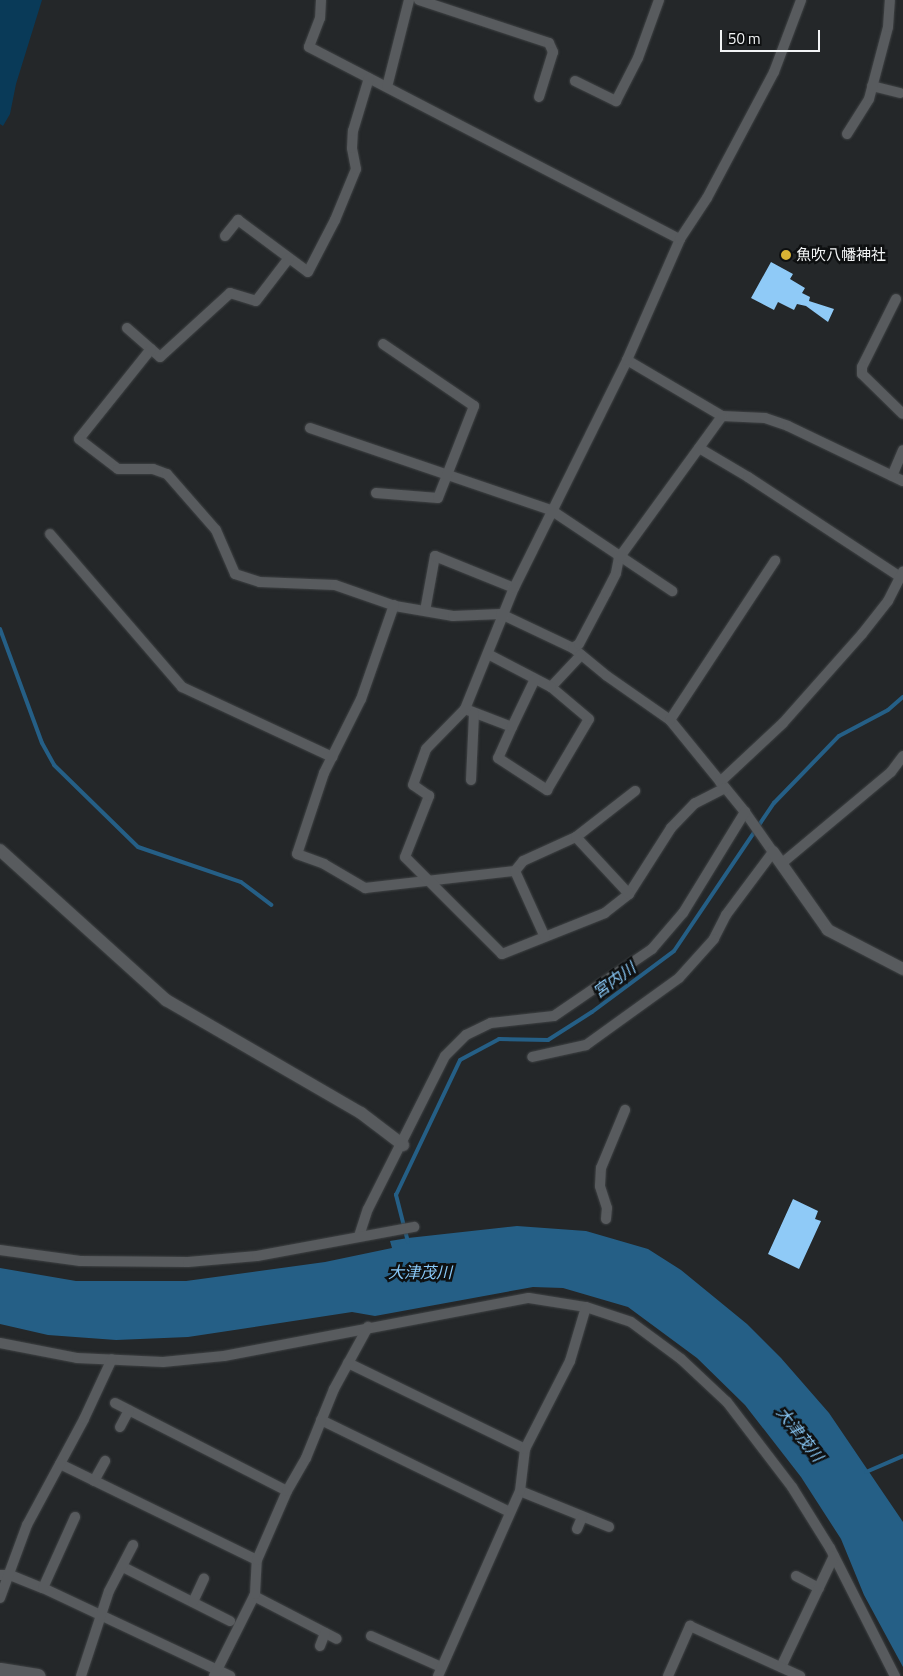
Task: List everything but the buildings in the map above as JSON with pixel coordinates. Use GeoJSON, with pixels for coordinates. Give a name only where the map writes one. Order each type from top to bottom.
{"type":"FeatureCollection","features":[{"type":"Feature","properties":{"kind":"main road"},"geometry":{"type":"LineString","coordinates":[[0,1670],[38,1676]]}},
{"type":"Feature","properties":{"kind":"street"},"geometry":{"type":"LineString","coordinates":[[321,0],[320,18],[309,47],[680,239]]}},
{"type":"Feature","properties":{"kind":"street"},"geometry":{"type":"LineString","coordinates":[[387,87],[409,0]]}},
{"type":"Feature","properties":{"kind":"street"},"geometry":{"type":"LineString","coordinates":[[419,0],[549,43],[552,52],[539,97]]}},
{"type":"Feature","properties":{"kind":"street"},"geometry":{"type":"LineString","coordinates":[[575,82],[616,101],[638,58],[659,0]]}},
{"type":"Feature","properties":{"kind":"street"},"geometry":{"type":"LineString","coordinates":[[471,780],[469,711],[502,614],[551,510],[627,360],[680,239],[707,198],[765,89],[801,0]]}},
{"type":"Feature","properties":{"kind":"street"},"geometry":{"type":"LineString","coordinates":[[847,134],[859,118],[872,86],[888,27],[890,0]]}},
{"type":"Feature","properties":{"kind":"street"},"geometry":{"type":"LineString","coordinates":[[224,236],[238,220],[308,272],[336,220],[356,169],[352,148],[353,131],[370,78]]}},
{"type":"Feature","properties":{"kind":"street"},"geometry":{"type":"LineString","coordinates":[[872,86],[900,93]]}},
{"type":"Feature","properties":{"kind":"street"},"geometry":{"type":"LineString","coordinates":[[127,328],[160,357],[230,293],[256,302],[290,258]]}},
{"type":"Feature","properties":{"kind":"street"},"geometry":{"type":"LineString","coordinates":[[896,299],[862,367],[862,374],[903,414]]}},
{"type":"Feature","properties":{"kind":"street"},"geometry":{"type":"LineString","coordinates":[[376,493],[438,498],[474,406],[383,344]]}},
{"type":"Feature","properties":{"kind":"street"},"geometry":{"type":"LineString","coordinates":[[151,349],[78,439],[118,469],[153,469],[167,474],[216,530],[235,574],[260,582],[335,585],[394,606],[454,616],[502,614],[573,648],[670,720],[745,812],[828,930],[903,969]]}},
{"type":"Feature","properties":{"kind":"street"},"geometry":{"type":"LineString","coordinates":[[627,360],[722,416],[765,418],[788,426],[903,481]]}},
{"type":"Feature","properties":{"kind":"street"},"geometry":{"type":"LineString","coordinates":[[573,648],[579,644],[606,593],[616,573],[619,558],[722,416]]}},
{"type":"Feature","properties":{"kind":"street"},"geometry":{"type":"LineString","coordinates":[[310,428],[551,510],[619,558],[672,590]]}},
{"type":"Feature","properties":{"kind":"street"},"geometry":{"type":"LineString","coordinates":[[469,711],[426,749],[412,785],[429,796],[405,857],[428,883],[502,954],[605,913],[629,894],[671,828],[695,804],[723,785],[783,723],[862,634],[888,601],[902,575],[699,448]]}},
{"type":"Feature","properties":{"kind":"street"},"geometry":{"type":"LineString","coordinates":[[892,476],[903,450]]}},
{"type":"Feature","properties":{"kind":"street"},"geometry":{"type":"LineString","coordinates":[[50,534],[182,687],[332,757]]}},
{"type":"Feature","properties":{"kind":"street"},"geometry":{"type":"LineString","coordinates":[[425,611],[435,556],[514,588]]}},
{"type":"Feature","properties":{"kind":"street"},"geometry":{"type":"LineString","coordinates":[[670,720],[775,561]]}},
{"type":"Feature","properties":{"kind":"street"},"geometry":{"type":"LineString","coordinates":[[394,606],[361,699],[332,757],[297,854],[324,864],[365,888],[428,883],[516,871],[523,861],[576,837],[635,792]]}},
{"type":"Feature","properties":{"kind":"street"},"geometry":{"type":"LineString","coordinates":[[488,654],[535,679],[551,688],[589,719],[547,790],[498,758],[535,679]]}},
{"type":"Feature","properties":{"kind":"street"},"geometry":{"type":"LineString","coordinates":[[551,688],[582,655]]}},
{"type":"Feature","properties":{"kind":"street"},"geometry":{"type":"LineString","coordinates":[[469,711],[512,727]]}},
{"type":"Feature","properties":{"kind":"street"},"geometry":{"type":"LineString","coordinates":[[781,864],[891,772],[903,756]]}},
{"type":"Feature","properties":{"kind":"street"},"geometry":{"type":"LineString","coordinates":[[359,1236],[368,1209],[403,1145],[445,1056],[466,1035],[491,1023],[554,1016],[652,949],[683,913],[745,812]]}},
{"type":"Feature","properties":{"kind":"street"},"geometry":{"type":"LineString","coordinates":[[576,837],[629,894]]}},
{"type":"Feature","properties":{"kind":"street"},"geometry":{"type":"LineString","coordinates":[[0,850],[166,1000],[361,1113],[403,1145]]}},
{"type":"Feature","properties":{"kind":"street"},"geometry":{"type":"LineString","coordinates":[[532,1057],[586,1045],[679,978],[714,938],[730,909],[773,852]]}},
{"type":"Feature","properties":{"kind":"street"},"geometry":{"type":"LineString","coordinates":[[516,871],[545,937]]}},
{"type":"Feature","properties":{"kind":"street"},"geometry":{"type":"LineString","coordinates":[[606,1219],[607,1208],[600,1186],[601,1168],[625,1110]]}},
{"type":"Feature","properties":{"kind":"street"},"geometry":{"type":"LineString","coordinates":[[0,1250],[80,1261],[188,1262],[257,1256],[359,1236],[385,1234],[414,1227]]}},
{"type":"Feature","properties":{"kind":"street"},"geometry":{"type":"LineString","coordinates":[[0,1343],[77,1358],[163,1362],[224,1356],[368,1327],[529,1298],[586,1307],[631,1322],[680,1359],[727,1402],[792,1487],[834,1556],[895,1676]]}},
{"type":"Feature","properties":{"kind":"street"},"geometry":{"type":"LineString","coordinates":[[371,1636],[439,1672],[520,1491],[525,1449],[570,1361],[586,1307]]}},
{"type":"Feature","properties":{"kind":"street"},"geometry":{"type":"LineString","coordinates":[[216,1673],[254,1596],[256,1560],[287,1491],[306,1458],[348,1362],[368,1327]]}},
{"type":"Feature","properties":{"kind":"street"},"geometry":{"type":"LineString","coordinates":[[0,1598],[5,1575],[27,1525],[112,1360]]}},
{"type":"Feature","properties":{"kind":"street"},"geometry":{"type":"LineString","coordinates":[[348,1362],[525,1449]]}},
{"type":"Feature","properties":{"kind":"street"},"geometry":{"type":"LineString","coordinates":[[115,1403],[287,1491]]}},
{"type":"Feature","properties":{"kind":"street"},"geometry":{"type":"LineString","coordinates":[[120,1426],[129,1410]]}},
{"type":"Feature","properties":{"kind":"street"},"geometry":{"type":"LineString","coordinates":[[321,1420],[510,1512]]}},
{"type":"Feature","properties":{"kind":"street"},"geometry":{"type":"LineString","coordinates":[[94,1481],[105,1461]]}},
{"type":"Feature","properties":{"kind":"street"},"geometry":{"type":"LineString","coordinates":[[60,1464],[256,1560]]}},
{"type":"Feature","properties":{"kind":"street"},"geometry":{"type":"LineString","coordinates":[[520,1491],[609,1527]]}},
{"type":"Feature","properties":{"kind":"street"},"geometry":{"type":"LineString","coordinates":[[43,1588],[75,1517]]}},
{"type":"Feature","properties":{"kind":"street"},"geometry":{"type":"LineString","coordinates":[[578,1529],[582,1517]]}},
{"type":"Feature","properties":{"kind":"street"},"geometry":{"type":"LineString","coordinates":[[81,1676],[102,1618],[109,1591],[133,1545]]}},
{"type":"Feature","properties":{"kind":"street"},"geometry":{"type":"LineString","coordinates":[[781,1667],[834,1556]]}},
{"type":"Feature","properties":{"kind":"street"},"geometry":{"type":"LineString","coordinates":[[123,1567],[230,1621]]}},
{"type":"Feature","properties":{"kind":"street"},"geometry":{"type":"LineString","coordinates":[[5,1575],[43,1588],[216,1673],[230,1676]]}},
{"type":"Feature","properties":{"kind":"street"},"geometry":{"type":"LineString","coordinates":[[796,1576],[819,1588]]}},
{"type":"Feature","properties":{"kind":"street"},"geometry":{"type":"LineString","coordinates":[[193,1602],[204,1578]]}},
{"type":"Feature","properties":{"kind":"street"},"geometry":{"type":"LineString","coordinates":[[254,1596],[337,1639]]}},
{"type":"Feature","properties":{"kind":"street"},"geometry":{"type":"LineString","coordinates":[[668,1676],[690,1626],[800,1676]]}},
{"type":"Feature","properties":{"kind":"street"},"geometry":{"type":"LineString","coordinates":[[320,1646],[325,1633]]}},
{"type":"Feature","properties":{"kind":"shaded area"},"geometry":{"type":"Polygon","coordinates":[[[0,0],[42,0],[16,84],[10,114],[3,126],[0,124],[0,0]]]}},
{"type":"Feature","properties":{"kind":"water","name":"大津茂川"},"geometry":{"type":"Polygon","coordinates":[[[517,1226],[586,1231],[648,1249],[681,1270],[747,1324],[781,1358],[829,1413],[903,1522],[903,1667],[864,1595],[841,1539],[801,1477],[745,1405],[697,1358],[628,1307],[563,1288],[533,1287],[375,1316],[352,1312],[188,1337],[116,1340],[48,1335],[0,1324],[0,1268],[76,1281],[186,1281],[325,1262],[392,1248],[390,1241],[408,1238],[517,1226]]]}},
{"type":"Feature","properties":{"kind":"waterway"},"geometry":{"type":"LineString","coordinates":[[0,629],[42,743],[54,765],[138,847],[241,882],[271,905]]}},
{"type":"Feature","properties":{"kind":"waterway","name":"宮内川"},"geometry":{"type":"LineString","coordinates":[[408,1242],[396,1195],[460,1060],[499,1039],[548,1040],[592,1012],[674,951],[774,803],[839,736],[888,710],[903,697]]}},
{"type":"Feature","properties":{"kind":"waterway"},"geometry":{"type":"LineString","coordinates":[[866,1472],[903,1456]]}},
{"type":"Feature","properties":{"kind":"place","name":"魚吹八幡神社"},"geometry":{"type":"Point","coordinates":[786,255]}}]}
